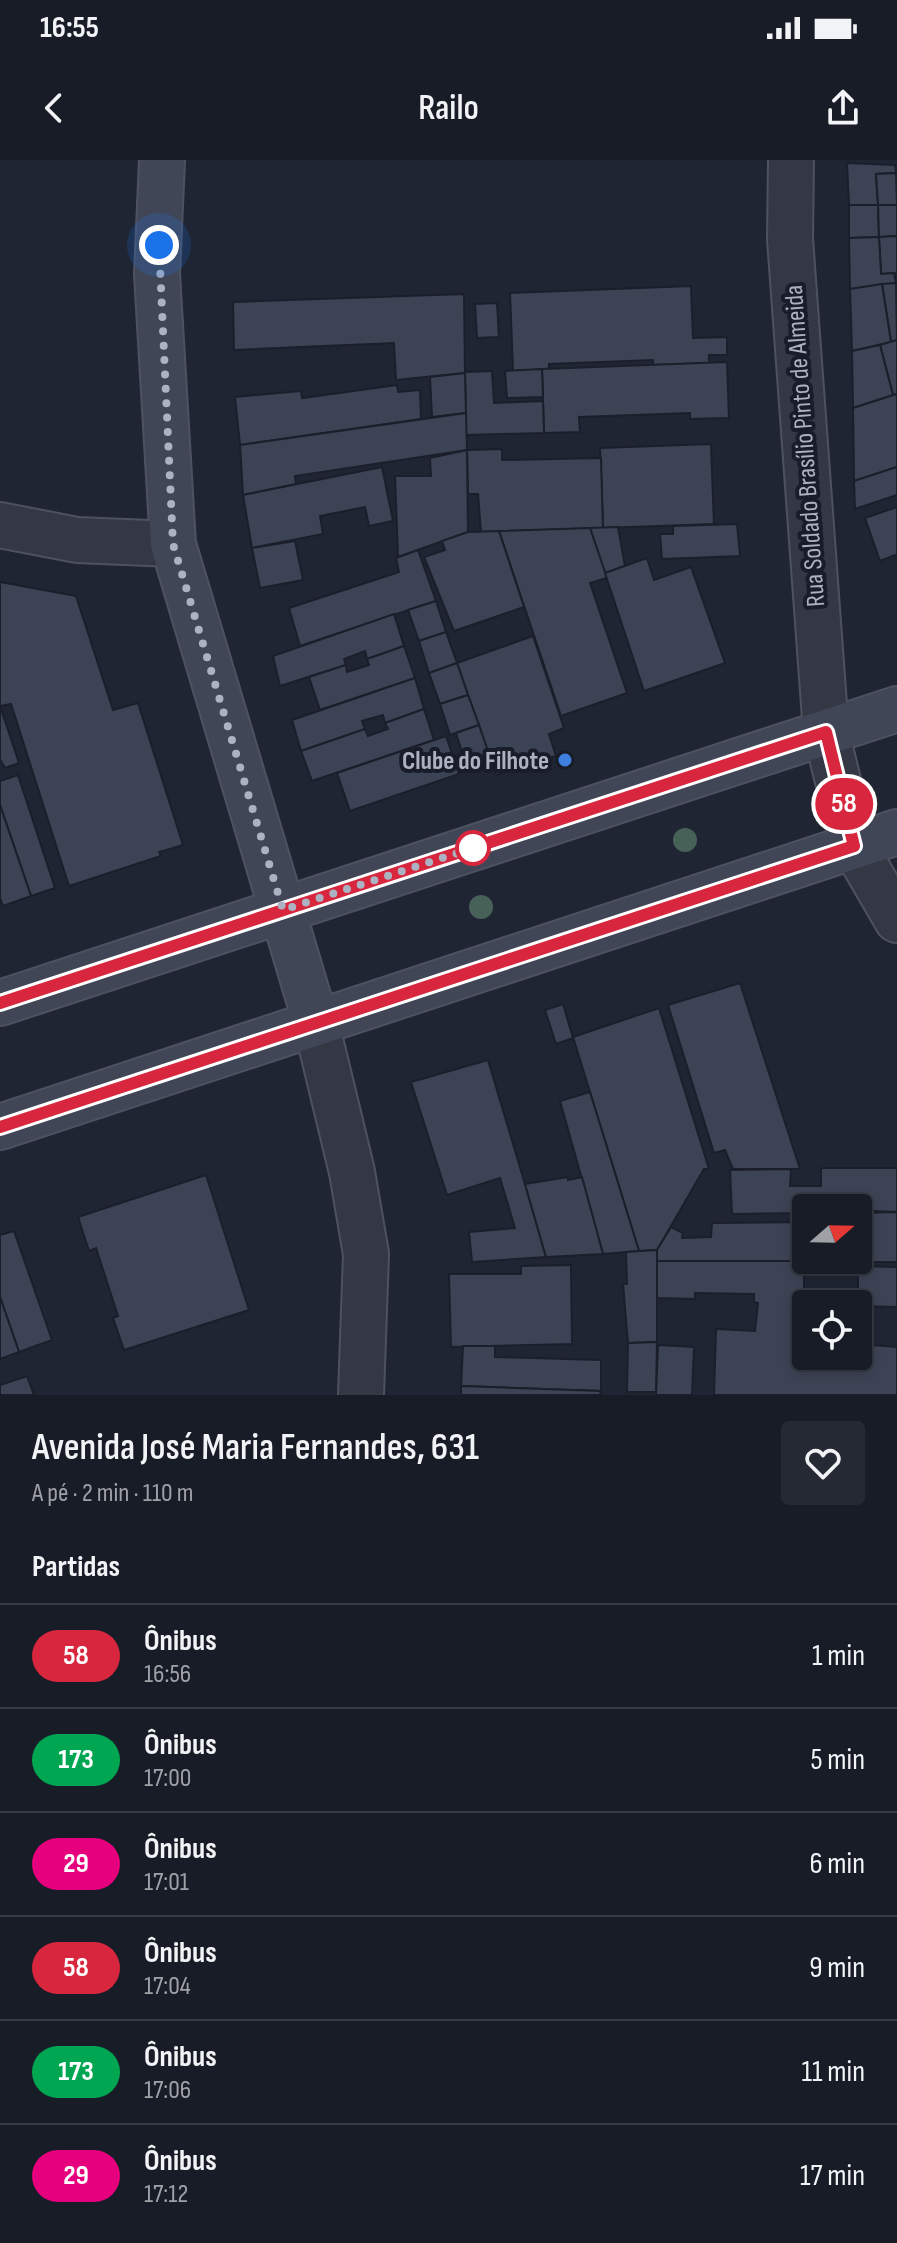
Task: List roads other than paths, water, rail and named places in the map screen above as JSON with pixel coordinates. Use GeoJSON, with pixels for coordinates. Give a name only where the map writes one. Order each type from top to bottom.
{"type":"FeatureCollection","features":[{"type":"Feature","properties":{"kind":"main road"},"geometry":{"type":"LineString","coordinates":[[162,160],[157,274],[173,544],[316,1023]]}},
{"type":"Feature","properties":{"kind":"main road"},"geometry":{"type":"LineString","coordinates":[[0,1003],[897,709]]}},
{"type":"Feature","properties":{"kind":"main road"},"geometry":{"type":"LineString","coordinates":[[0,1127],[897,832]]}},
{"type":"Feature","properties":{"kind":"street","name":"Rua Soldado Brasílio Pinto de Almeida"},"geometry":{"type":"LineString","coordinates":[[791,160],[790,239],[826,732],[854,846],[897,920]]}},
{"type":"Feature","properties":{"kind":"street"},"geometry":{"type":"LineString","coordinates":[[0,525],[77,540],[173,544]]}},
{"type":"Feature","properties":{"kind":"street"},"geometry":{"type":"LineString","coordinates":[[316,1023],[352,1172],[366,1254],[361,1395]]}},
{"type":"Feature","properties":{"kind":"place","name":"Clube do Filhote"},"geometry":{"type":"Point","coordinates":[565,760]}}]}
